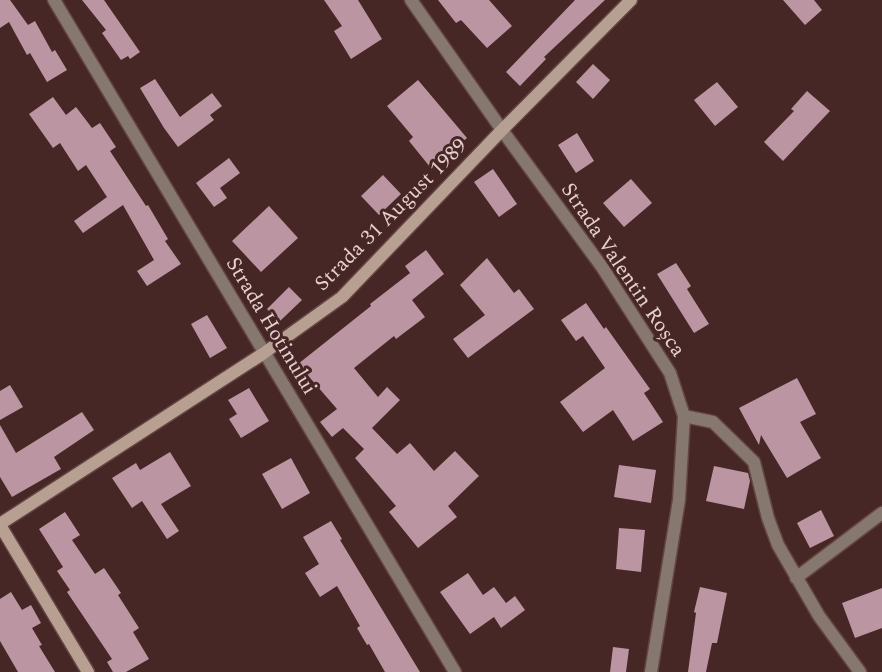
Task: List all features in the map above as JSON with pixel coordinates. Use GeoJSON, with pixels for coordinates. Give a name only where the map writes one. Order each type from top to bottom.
{"type":"FeatureCollection","features":[{"type":"Feature","properties":{"kind":"street","name":"Strada Hotinului"},"geometry":{"type":"LineString","coordinates":[[54,0],[455,672]]}},
{"type":"Feature","properties":{"kind":"street","name":"Strada Valentin Roșca"},"geometry":{"type":"LineString","coordinates":[[411,0],[602,267],[670,373],[684,416],[679,500],[651,672]]}},
{"type":"Feature","properties":{"kind":"street","name":"Strada 31 August 1989"},"geometry":{"type":"LineString","coordinates":[[0,524],[264,353],[342,297],[502,130],[632,0]]}},
{"type":"Feature","properties":{"kind":"street"},"geometry":{"type":"LineString","coordinates":[[684,416],[713,422],[754,462],[768,518],[778,545],[819,616],[860,672]]}},
{"type":"Feature","properties":{"kind":"street"},"geometry":{"type":"LineString","coordinates":[[796,578],[882,513]]}},
{"type":"Feature","properties":{"kind":"street"},"geometry":{"type":"LineString","coordinates":[[0,524],[88,672]]}},
{"type":"Feature","properties":{"kind":"building"},"geometry":{"type":"Polygon","coordinates":[[[0,0],[10,0],[28,25],[35,21],[52,52],[55,50],[67,70],[47,82],[30,53],[27,55],[9,22],[0,28],[0,0]]]}},
{"type":"Feature","properties":{"kind":"building"},"geometry":{"type":"Polygon","coordinates":[[[82,0],[104,0],[140,52],[130,59],[128,56],[121,60],[102,33],[106,30],[82,0]]]}},
{"type":"Feature","properties":{"kind":"building"},"geometry":{"type":"Polygon","coordinates":[[[324,0],[358,0],[382,39],[351,59],[334,31],[342,26],[324,0]]]}},
{"type":"Feature","properties":{"kind":"building"},"geometry":{"type":"Polygon","coordinates":[[[438,0],[489,0],[512,26],[487,48],[461,20],[456,23],[438,0]]]}},
{"type":"Feature","properties":{"kind":"building"},"geometry":{"type":"Polygon","coordinates":[[[575,0],[605,0],[544,57],[546,59],[520,86],[506,72],[575,0]]]}},
{"type":"Feature","properties":{"kind":"building"},"geometry":{"type":"Polygon","coordinates":[[[783,0],[814,0],[822,10],[805,25],[783,0]]]}},
{"type":"Feature","properties":{"kind":"building"},"geometry":{"type":"Polygon","coordinates":[[[593,64],[610,80],[593,99],[576,82],[593,64]]]}},
{"type":"Feature","properties":{"kind":"building"},"geometry":{"type":"Polygon","coordinates":[[[155,79],[180,117],[212,93],[222,106],[210,115],[214,120],[178,147],[140,88],[155,79]]]}},
{"type":"Feature","properties":{"kind":"building"},"geometry":{"type":"Polygon","coordinates":[[[418,80],[467,138],[430,167],[409,141],[413,137],[387,106],[418,80]]]}},
{"type":"Feature","properties":{"kind":"building"},"geometry":{"type":"Polygon","coordinates":[[[717,82],[738,107],[715,126],[694,100],[717,82]]]}},
{"type":"Feature","properties":{"kind":"building"},"geometry":{"type":"Polygon","coordinates":[[[807,91],[830,111],[783,161],[764,142],[794,111],[791,109],[807,91]]]}},
{"type":"Feature","properties":{"kind":"building"},"geometry":{"type":"Polygon","coordinates":[[[53,97],[66,115],[76,107],[92,128],[100,123],[116,147],[110,151],[146,206],[148,205],[168,239],[165,241],[181,264],[147,286],[137,271],[154,260],[123,205],[83,233],[74,221],[107,197],[86,165],[78,171],[60,143],[53,148],[29,114],[53,97]]]}},
{"type":"Feature","properties":{"kind":"building"},"geometry":{"type":"Polygon","coordinates":[[[577,133],[594,161],[576,173],[558,145],[577,133]]]}},
{"type":"Feature","properties":{"kind":"building"},"geometry":{"type":"Polygon","coordinates":[[[229,158],[240,173],[220,188],[227,198],[214,207],[196,183],[229,158]]]}},
{"type":"Feature","properties":{"kind":"building"},"geometry":{"type":"Polygon","coordinates":[[[493,169],[517,204],[499,217],[474,182],[493,169]]]}},
{"type":"Feature","properties":{"kind":"building"},"geometry":{"type":"Polygon","coordinates":[[[383,175],[401,194],[379,215],[361,196],[383,175]]]}},
{"type":"Feature","properties":{"kind":"building"},"geometry":{"type":"Polygon","coordinates":[[[631,179],[652,203],[624,227],[603,203],[631,179]]]}},
{"type":"Feature","properties":{"kind":"building"},"geometry":{"type":"Polygon","coordinates":[[[269,206],[298,238],[261,272],[232,241],[269,206]]]}},
{"type":"Feature","properties":{"kind":"building"},"geometry":{"type":"Polygon","coordinates":[[[426,250],[444,274],[412,300],[425,317],[396,339],[394,336],[354,368],[378,397],[387,387],[400,400],[372,428],[397,454],[410,443],[434,471],[455,451],[479,476],[448,506],[457,517],[418,548],[389,512],[396,506],[355,458],[364,449],[343,428],[332,437],[320,422],[337,409],[298,364],[410,273],[405,266],[426,250]]]}},
{"type":"Feature","properties":{"kind":"building"},"geometry":{"type":"Polygon","coordinates":[[[487,258],[514,293],[519,289],[534,309],[468,358],[453,339],[485,315],[460,285],[487,258]]]}},
{"type":"Feature","properties":{"kind":"building"},"geometry":{"type":"Polygon","coordinates":[[[676,263],[691,286],[687,289],[709,324],[694,333],[657,274],[676,263]]]}},
{"type":"Feature","properties":{"kind":"building"},"geometry":{"type":"Polygon","coordinates":[[[289,287],[302,300],[279,322],[267,309],[289,287]]]}},
{"type":"Feature","properties":{"kind":"building"},"geometry":{"type":"Polygon","coordinates":[[[586,303],[650,389],[644,393],[663,422],[633,441],[613,410],[583,432],[560,402],[605,368],[583,336],[576,341],[561,320],[586,303]]]}},
{"type":"Feature","properties":{"kind":"building"},"geometry":{"type":"Polygon","coordinates":[[[207,315],[227,348],[210,358],[191,324],[207,315]]]}},
{"type":"Feature","properties":{"kind":"building"},"geometry":{"type":"Polygon","coordinates":[[[797,378],[816,414],[800,422],[821,458],[787,478],[761,435],[759,445],[739,408],[797,378]]]}},
{"type":"Feature","properties":{"kind":"building"},"geometry":{"type":"Polygon","coordinates":[[[10,385],[23,407],[0,420],[0,391],[10,385]]]}},
{"type":"Feature","properties":{"kind":"building"},"geometry":{"type":"Polygon","coordinates":[[[249,388],[269,421],[241,438],[229,419],[237,414],[228,400],[249,388]]]}},
{"type":"Feature","properties":{"kind":"building"},"geometry":{"type":"Polygon","coordinates":[[[82,412],[94,430],[54,457],[61,469],[12,497],[0,477],[0,425],[16,453],[82,412]]]}},
{"type":"Feature","properties":{"kind":"building"},"geometry":{"type":"Polygon","coordinates":[[[170,452],[191,486],[161,504],[179,531],[167,539],[142,501],[132,508],[112,478],[136,463],[140,470],[170,452]]]}},
{"type":"Feature","properties":{"kind":"building"},"geometry":{"type":"Polygon","coordinates":[[[291,458],[310,493],[282,509],[262,474],[291,458]]]}},
{"type":"Feature","properties":{"kind":"building"},"geometry":{"type":"Polygon","coordinates":[[[619,465],[656,470],[651,503],[614,497],[619,465]]]}},
{"type":"Feature","properties":{"kind":"building"},"geometry":{"type":"Polygon","coordinates":[[[714,466],[748,473],[750,481],[744,509],[706,501],[714,466]]]}},
{"type":"Feature","properties":{"kind":"building"},"geometry":{"type":"Polygon","coordinates":[[[821,510],[834,536],[810,548],[797,523],[821,510]]]}},
{"type":"Feature","properties":{"kind":"building"},"geometry":{"type":"Polygon","coordinates":[[[65,512],[80,535],[72,540],[95,574],[104,568],[121,593],[118,595],[139,628],[133,632],[149,659],[126,672],[113,672],[107,662],[112,659],[67,592],[70,590],[57,571],[63,567],[39,529],[65,512]]]}},
{"type":"Feature","properties":{"kind":"building"},"geometry":{"type":"Polygon","coordinates":[[[331,521],[342,539],[340,540],[420,672],[385,672],[357,628],[360,626],[337,586],[320,597],[305,573],[319,564],[303,537],[331,521]]]}},
{"type":"Feature","properties":{"kind":"building"},"geometry":{"type":"Polygon","coordinates":[[[619,528],[645,530],[641,572],[616,569],[619,528]]]}},
{"type":"Feature","properties":{"kind":"building"},"geometry":{"type":"Polygon","coordinates":[[[468,573],[483,595],[494,587],[506,603],[515,596],[525,610],[501,628],[494,617],[470,634],[440,592],[468,573]]]}},
{"type":"Feature","properties":{"kind":"building"},"geometry":{"type":"Polygon","coordinates":[[[700,587],[727,593],[717,643],[712,643],[706,672],[688,672],[696,613],[694,612],[700,587]]]}},
{"type":"Feature","properties":{"kind":"building"},"geometry":{"type":"Polygon","coordinates":[[[882,588],[882,628],[855,638],[842,603],[882,588]]]}},
{"type":"Feature","properties":{"kind":"building"},"geometry":{"type":"Polygon","coordinates":[[[11,592],[22,610],[31,605],[41,623],[32,628],[42,645],[39,646],[55,672],[18,672],[0,641],[0,599],[11,592]]]}},
{"type":"Feature","properties":{"kind":"building"},"geometry":{"type":"Polygon","coordinates":[[[613,647],[629,649],[626,672],[610,672],[613,647]]]}}]}
